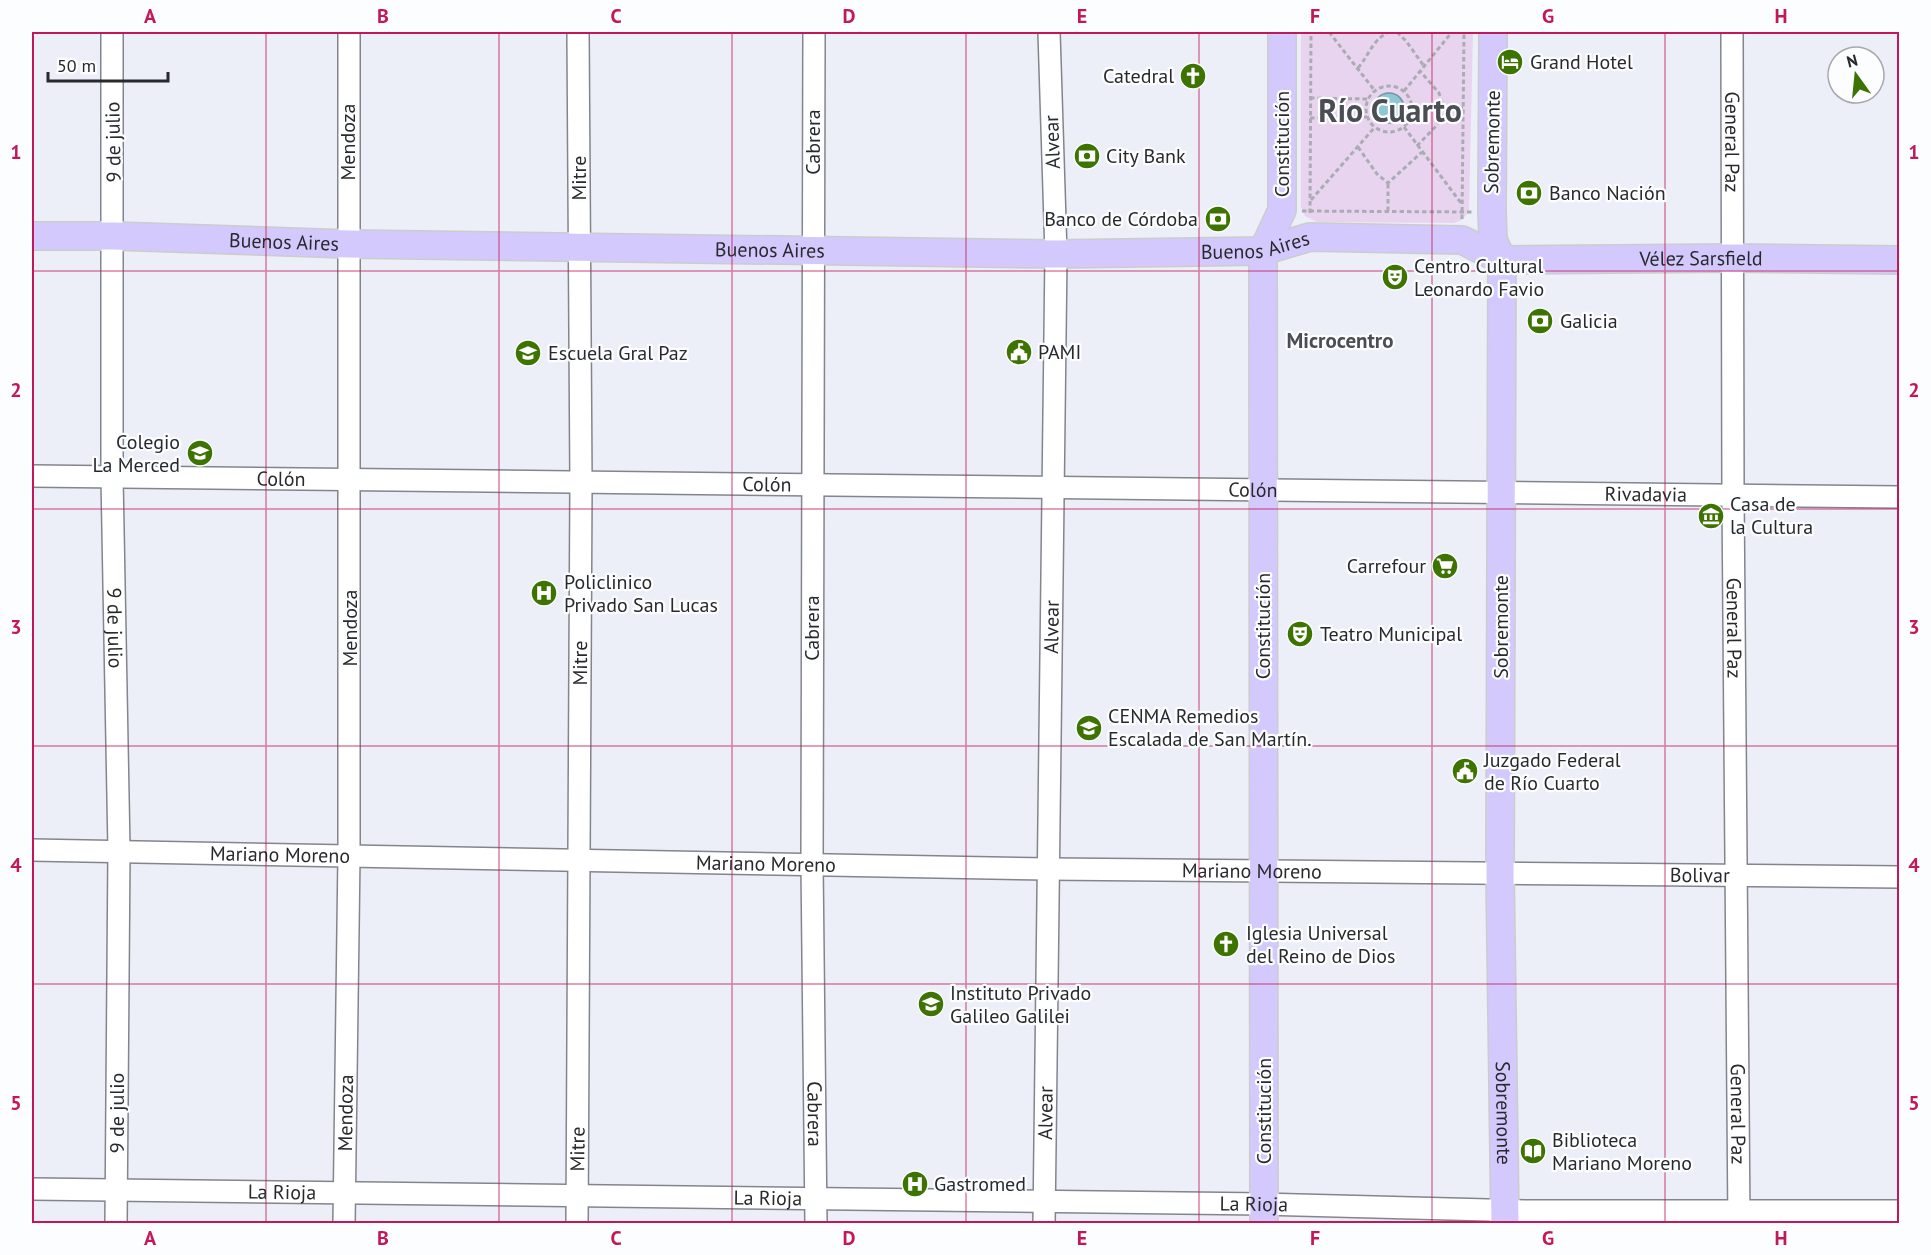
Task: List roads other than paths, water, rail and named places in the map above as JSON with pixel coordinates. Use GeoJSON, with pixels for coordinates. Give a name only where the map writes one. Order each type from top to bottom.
{"type":"FeatureCollection","features":[{"type":"Feature","properties":{"kind":"main road","name":"Constitución"},"geometry":{"type":"LineString","coordinates":[[1264,1214],[1263,251],[1282,210],[1282,32]]}},
{"type":"Feature","properties":{"kind":"main road","name":"Sobremonte"},"geometry":{"type":"LineString","coordinates":[[1494,32],[1491,211],[1493,240],[1502,260],[1500,873],[1505,1217]]}},
{"type":"Feature","properties":{"kind":"main road","name":"Buenos Aires"},"geometry":{"type":"LineString","coordinates":[[32,236],[114,236],[348,244],[1056,254],[1263,251],[1310,224],[1462,240],[1502,260]]}},
{"type":"Feature","properties":{"kind":"main road","name":"Vélez Sarsfield"},"geometry":{"type":"LineString","coordinates":[[1502,260],[1733,258],[1899,260]]}},
{"type":"Feature","properties":{"kind":"street","name":"9 de julio"},"geometry":{"type":"LineString","coordinates":[[112,32],[114,236],[112,477],[119,850],[116,1224]]}},
{"type":"Feature","properties":{"kind":"street","name":"Mendoza"},"geometry":{"type":"LineString","coordinates":[[344,1224],[350,855],[349,32]]}},
{"type":"Feature","properties":{"kind":"street","name":"Mitre"},"geometry":{"type":"LineString","coordinates":[[577,1224],[581,483],[578,32]]}},
{"type":"Feature","properties":{"kind":"street","name":"Cabrera"},"geometry":{"type":"LineString","coordinates":[[814,32],[812,864],[816,1224]]}},
{"type":"Feature","properties":{"kind":"street","name":"Alvear"},"geometry":{"type":"LineString","coordinates":[[1044,1224],[1056,254],[1048,32]]}},
{"type":"Feature","properties":{"kind":"street","name":"General Paz"},"geometry":{"type":"LineString","coordinates":[[1732,32],[1732,496],[1739,1218]]}},
{"type":"Feature","properties":{"kind":"street","name":"Colón"},"geometry":{"type":"LineString","coordinates":[[32,476],[1053,489],[1502,492]]}},
{"type":"Feature","properties":{"kind":"street","name":"Rivadavia"},"geometry":{"type":"LineString","coordinates":[[1502,492],[1899,497]]}},
{"type":"Feature","properties":{"kind":"street","name":"Mariano Moreno"},"geometry":{"type":"LineString","coordinates":[[32,850],[1048,869],[1500,873]]}},
{"type":"Feature","properties":{"kind":"street","name":"Bolivar"},"geometry":{"type":"LineString","coordinates":[[1500,873],[1899,877]]}},
{"type":"Feature","properties":{"kind":"street","name":"La Rioja"},"geometry":{"type":"LineString","coordinates":[[32,1189],[1044,1201],[1264,1214],[1505,1217],[1739,1218],[1899,1211]]}},
{"type":"Feature","properties":{"kind":"water"},"geometry":{"type":"Polygon","coordinates":[[[1389,93],[1395,94],[1403,102],[1403,114],[1395,122],[1389,123],[1383,122],[1375,114],[1374,108],[1375,102],[1383,94],[1389,93]]]}},
{"type":"Feature","properties":{"kind":"place","name":"Grand Hotel"},"geometry":{"type":"Point","coordinates":[1510,62]}},
{"type":"Feature","properties":{"kind":"place","name":"Catedral"},"geometry":{"type":"Point","coordinates":[1193,76]}},
{"type":"Feature","properties":{"kind":"place","name":"City Bank"},"geometry":{"type":"Point","coordinates":[1087,156]}},
{"type":"Feature","properties":{"kind":"place","name":"Banco Nación"},"geometry":{"type":"Point","coordinates":[1529,193]}},
{"type":"Feature","properties":{"kind":"place","name":"Banco de Córdoba"},"geometry":{"type":"Point","coordinates":[1218,219]}},
{"type":"Feature","properties":{"kind":"place","name":"Centro Cultural Leonardo Favio"},"geometry":{"type":"Point","coordinates":[1395,277]}},
{"type":"Feature","properties":{"kind":"place","name":"Galicia"},"geometry":{"type":"Point","coordinates":[1540,321]}},
{"type":"Feature","properties":{"kind":"place","name":"PAMI"},"geometry":{"type":"Point","coordinates":[1019,352]}},
{"type":"Feature","properties":{"kind":"place","name":"Escuela Gral Paz"},"geometry":{"type":"Point","coordinates":[528,353]}},
{"type":"Feature","properties":{"kind":"place","name":"Colegio La Merced"},"geometry":{"type":"Point","coordinates":[200,453]}},
{"type":"Feature","properties":{"kind":"place","name":"Casa de la Cultura"},"geometry":{"type":"Point","coordinates":[1711,516]}},
{"type":"Feature","properties":{"kind":"place","name":"Carrefour"},"geometry":{"type":"Point","coordinates":[1445,566]}},
{"type":"Feature","properties":{"kind":"place","name":"Policlinico Privado San Lucas"},"geometry":{"type":"Point","coordinates":[544,593]}},
{"type":"Feature","properties":{"kind":"place","name":"Teatro Municipal"},"geometry":{"type":"Point","coordinates":[1300,634]}},
{"type":"Feature","properties":{"kind":"place","name":"CENMA Remedios Escalada de San Martín."},"geometry":{"type":"Point","coordinates":[1089,728]}},
{"type":"Feature","properties":{"kind":"place","name":"Juzgado Federal de Río Cuarto"},"geometry":{"type":"Point","coordinates":[1465,771]}},
{"type":"Feature","properties":{"kind":"place","name":"Iglesia Universal del Reino de Dios"},"geometry":{"type":"Point","coordinates":[1226,944]}},
{"type":"Feature","properties":{"kind":"place","name":"Instituto Privado Galileo Galilei"},"geometry":{"type":"Point","coordinates":[931,1004]}},
{"type":"Feature","properties":{"kind":"place","name":"Biblioteca Mariano Moreno"},"geometry":{"type":"Point","coordinates":[1533,1151]}},
{"type":"Feature","properties":{"kind":"place","name":"Gastromed"},"geometry":{"type":"Point","coordinates":[915,1184]}},
{"type":"Feature","properties":{"kind":"district","name":"Río Cuarto"},"geometry":{"type":"Point","coordinates":[1390,111]}},
{"type":"Feature","properties":{"kind":"district","name":"Microcentro"},"geometry":{"type":"Point","coordinates":[1340,341]}}]}
